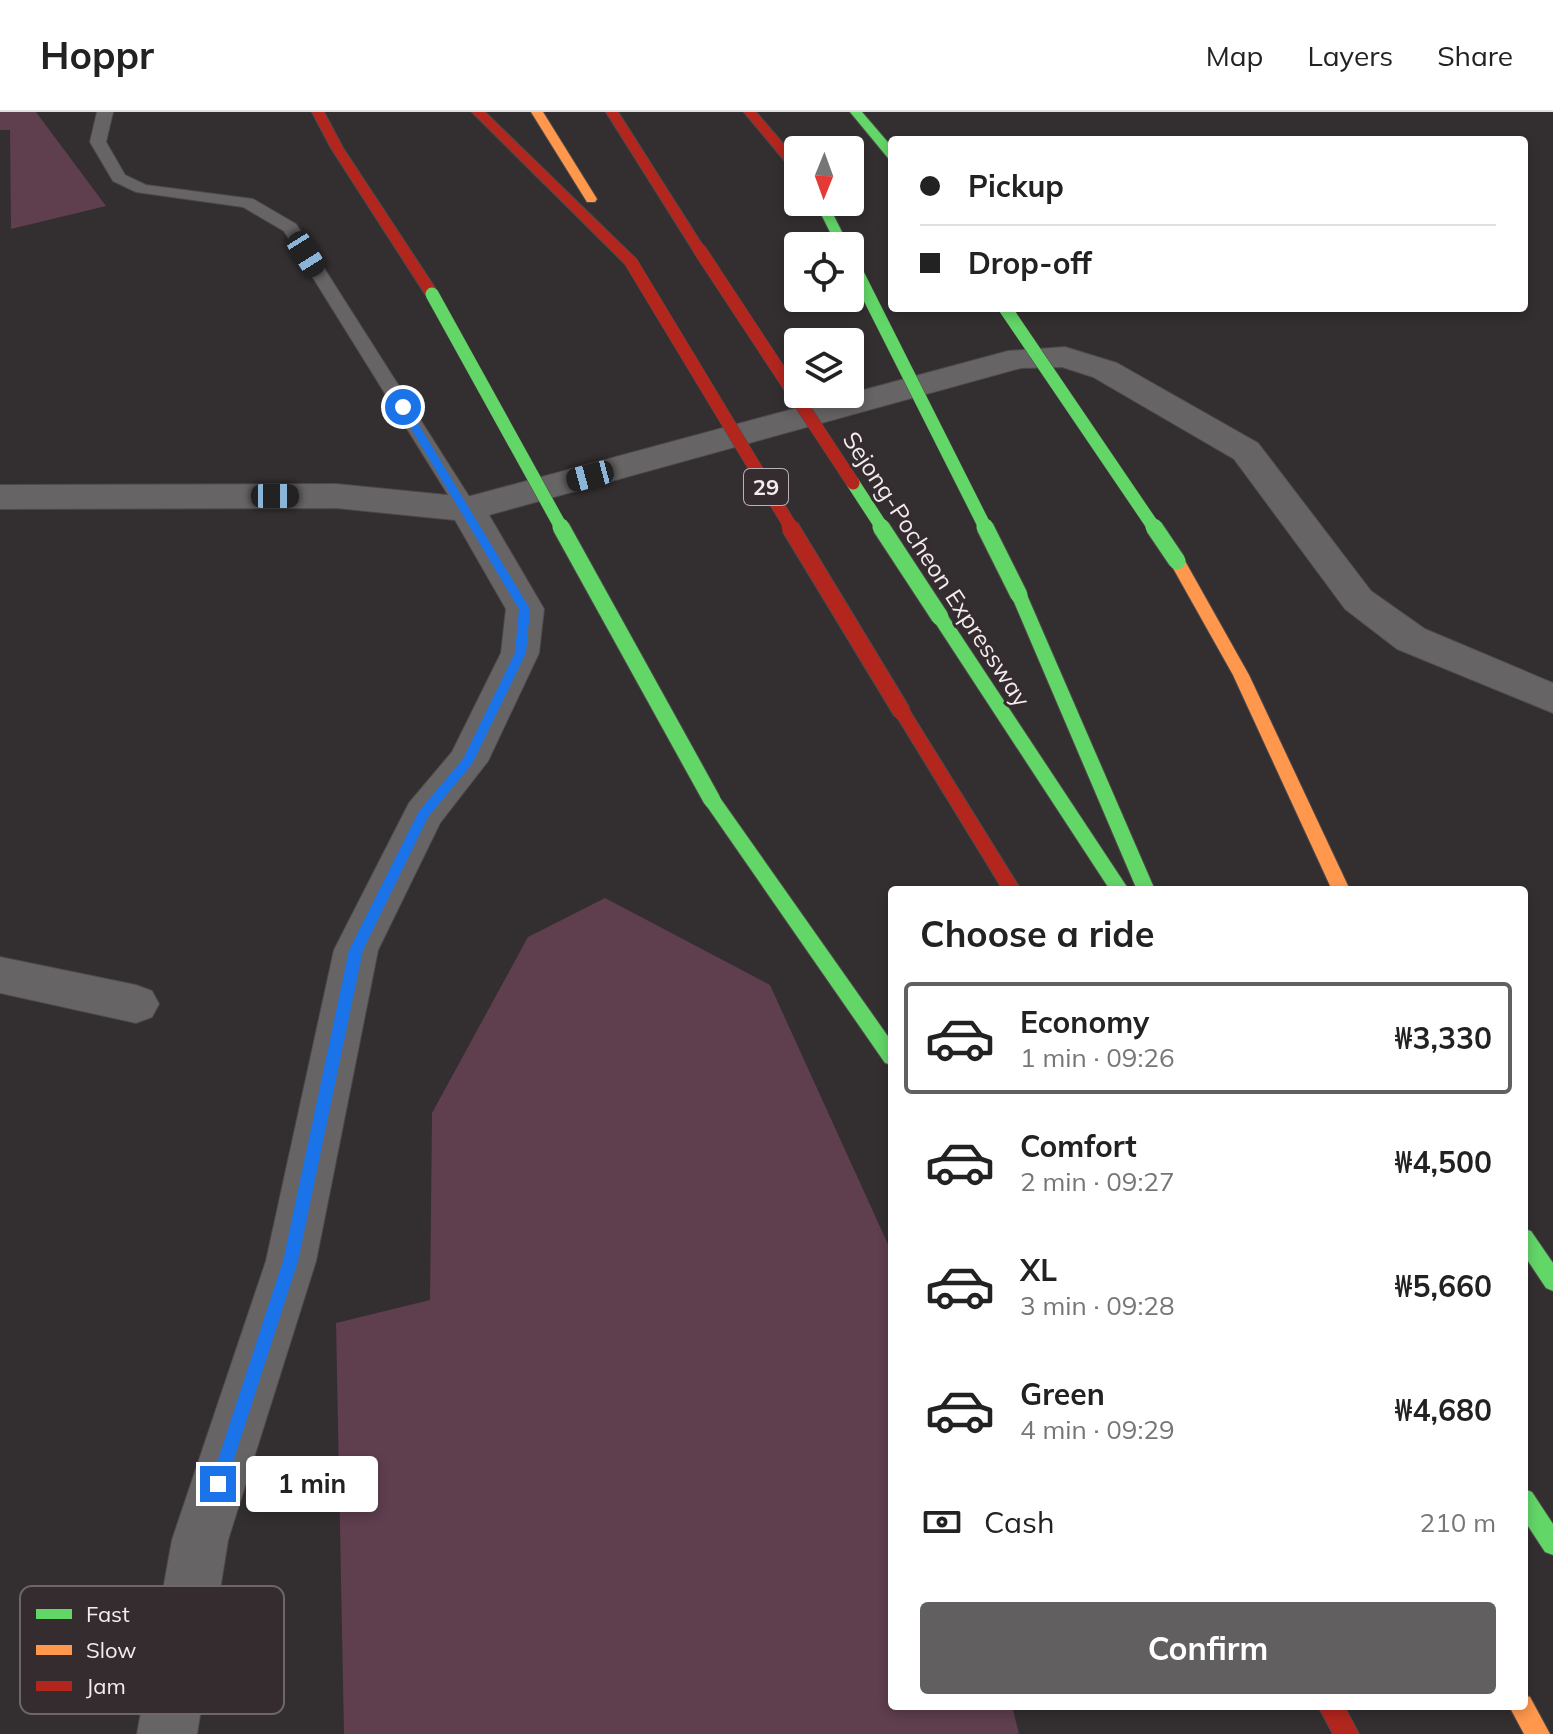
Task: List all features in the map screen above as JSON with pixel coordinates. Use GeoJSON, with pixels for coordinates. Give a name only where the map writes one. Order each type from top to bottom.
{"type":"FeatureCollection","features":[{"type":"Feature","properties":{"kind":"highway"},"geometry":{"type":"LineString","coordinates":[[318,112],[337,148],[432,294]]}},
{"type":"Feature","properties":{"kind":"highway"},"geometry":{"type":"LineString","coordinates":[[336,112],[432,294],[712,800],[888,1051]]}},
{"type":"Feature","properties":{"kind":"highway"},"geometry":{"type":"LineString","coordinates":[[478,112],[631,262]]}},
{"type":"Feature","properties":{"kind":"highway"},"geometry":{"type":"LineString","coordinates":[[485,112],[497,130]]}},
{"type":"Feature","properties":{"kind":"highway","name":"29"},"geometry":{"type":"LineString","coordinates":[[537,112],[1010,886]]}},
{"type":"Feature","properties":{"kind":"highway","name":"Sejong-Pocheon Expressway"},"geometry":{"type":"LineString","coordinates":[[612,112],[1117,886]]}},
{"type":"Feature","properties":{"kind":"highway"},"geometry":{"type":"LineString","coordinates":[[750,112],[784,152]]}},
{"type":"Feature","properties":{"kind":"highway"},"geometry":{"type":"LineString","coordinates":[[856,112],[888,150]]}},
{"type":"Feature","properties":{"kind":"highway"},"geometry":{"type":"LineString","coordinates":[[784,126],[789,136]]}},
{"type":"Feature","properties":{"kind":"highway"},"geometry":{"type":"LineString","coordinates":[[864,287],[1019,595],[1144,886]]}},
{"type":"Feature","properties":{"kind":"highway"},"geometry":{"type":"LineString","coordinates":[[1008,312],[1177,561],[1241,675],[1339,886]]}},
{"type":"Feature","properties":{"kind":"highway"},"geometry":{"type":"LineString","coordinates":[[1528,1244],[1553,1281]]}},
{"type":"Feature","properties":{"kind":"highway"},"geometry":{"type":"LineString","coordinates":[[1528,1506],[1553,1544]]}},
{"type":"Feature","properties":{"kind":"highway"},"geometry":{"type":"LineString","coordinates":[[1332,1710],[1347,1734]]}},
{"type":"Feature","properties":{"kind":"highway"},"geometry":{"type":"LineString","coordinates":[[1523,1710],[1538,1734]]}},
{"type":"Feature","properties":{"kind":"street"},"geometry":{"type":"LineString","coordinates":[[0,497],[336,496],[467,509],[1020,358],[1065,357],[1105,370],[1246,451],[1358,600],[1411,639],[1553,699]]}},
{"type":"Feature","properties":{"kind":"street"},"geometry":{"type":"LineString","coordinates":[[192,1586],[200,1540],[291,1261],[356,950],[424,814],[468,761],[520,653],[525,609],[467,509]]}},
{"type":"Feature","properties":{"kind":"street"},"geometry":{"type":"LineString","coordinates":[[0,975],[136,1004]]}},
{"type":"Feature","properties":{"kind":"street"},"geometry":{"type":"LineString","coordinates":[[167,1734],[170,1714]]}},
{"type":"Feature","properties":{"kind":"lane"},"geometry":{"type":"LineString","coordinates":[[105,112],[98,142],[119,178],[142,189],[247,203],[290,228],[467,509]]}},
{"type":"Feature","properties":{"kind":"shaded area"},"geometry":{"type":"Polygon","coordinates":[[[0,112],[36,112],[106,206],[11,229],[10,130],[0,130],[0,112]]]}},
{"type":"Feature","properties":{"kind":"shaded area"},"geometry":{"type":"Polygon","coordinates":[[[605,898],[770,985],[888,1244],[888,1710],[1013,1710],[1019,1734],[344,1734],[336,1323],[430,1300],[432,1113],[528,937],[605,898]]]}},
{"type":"Feature","properties":{"kind":"traffic: fast"},"geometry":{"type":"LineString","coordinates":[[856,112],[888,150]]}},
{"type":"Feature","properties":{"kind":"traffic: fast"},"geometry":{"type":"LineString","coordinates":[[828,216],[836,232]]}},
{"type":"Feature","properties":{"kind":"traffic: fast"},"geometry":{"type":"LineString","coordinates":[[864,287],[1019,595]]}},
{"type":"Feature","properties":{"kind":"traffic: fast"},"geometry":{"type":"LineString","coordinates":[[432,294],[712,800]]}},
{"type":"Feature","properties":{"kind":"traffic: fast"},"geometry":{"type":"LineString","coordinates":[[1008,312],[1177,561]]}},
{"type":"Feature","properties":{"kind":"traffic: fast"},"geometry":{"type":"LineString","coordinates":[[853,483],[940,617]]}},
{"type":"Feature","properties":{"kind":"traffic: fast"},"geometry":{"type":"LineString","coordinates":[[1019,595],[1144,886]]}},
{"type":"Feature","properties":{"kind":"traffic: fast"},"geometry":{"type":"LineString","coordinates":[[940,617],[1117,886]]}},
{"type":"Feature","properties":{"kind":"traffic: fast"},"geometry":{"type":"LineString","coordinates":[[712,800],[888,1051]]}},
{"type":"Feature","properties":{"kind":"traffic: fast"},"geometry":{"type":"LineString","coordinates":[[1528,1244],[1553,1281]]}},
{"type":"Feature","properties":{"kind":"traffic: fast"},"geometry":{"type":"LineString","coordinates":[[1528,1506],[1553,1544]]}},
{"type":"Feature","properties":{"kind":"traffic: slow"},"geometry":{"type":"LineString","coordinates":[[537,112],[591,199]]}},
{"type":"Feature","properties":{"kind":"traffic: slow"},"geometry":{"type":"LineString","coordinates":[[1177,561],[1241,675],[1339,886]]}},
{"type":"Feature","properties":{"kind":"traffic: slow"},"geometry":{"type":"LineString","coordinates":[[1523,1710],[1538,1734]]}},
{"type":"Feature","properties":{"kind":"traffic: jam"},"geometry":{"type":"LineString","coordinates":[[318,112],[337,148],[432,294]]}},
{"type":"Feature","properties":{"kind":"traffic: jam"},"geometry":{"type":"LineString","coordinates":[[478,112],[631,262]]}},
{"type":"Feature","properties":{"kind":"traffic: jam"},"geometry":{"type":"LineString","coordinates":[[612,112],[699,249]]}},
{"type":"Feature","properties":{"kind":"traffic: jam"},"geometry":{"type":"LineString","coordinates":[[750,112],[784,152]]}},
{"type":"Feature","properties":{"kind":"traffic: jam"},"geometry":{"type":"LineString","coordinates":[[699,249],[853,483]]}},
{"type":"Feature","properties":{"kind":"traffic: jam"},"geometry":{"type":"LineString","coordinates":[[631,262],[902,712]]}},
{"type":"Feature","properties":{"kind":"traffic: jam"},"geometry":{"type":"LineString","coordinates":[[902,712],[1010,886]]}},
{"type":"Feature","properties":{"kind":"traffic: jam"},"geometry":{"type":"LineString","coordinates":[[1332,1710],[1347,1734]]}},
{"type":"Feature","properties":{"kind":"route"},"geometry":{"type":"LineString","coordinates":[[218,1484],[291,1261],[356,950],[424,814],[468,761],[500,701],[520,653],[525,609],[403,407]]}}]}
